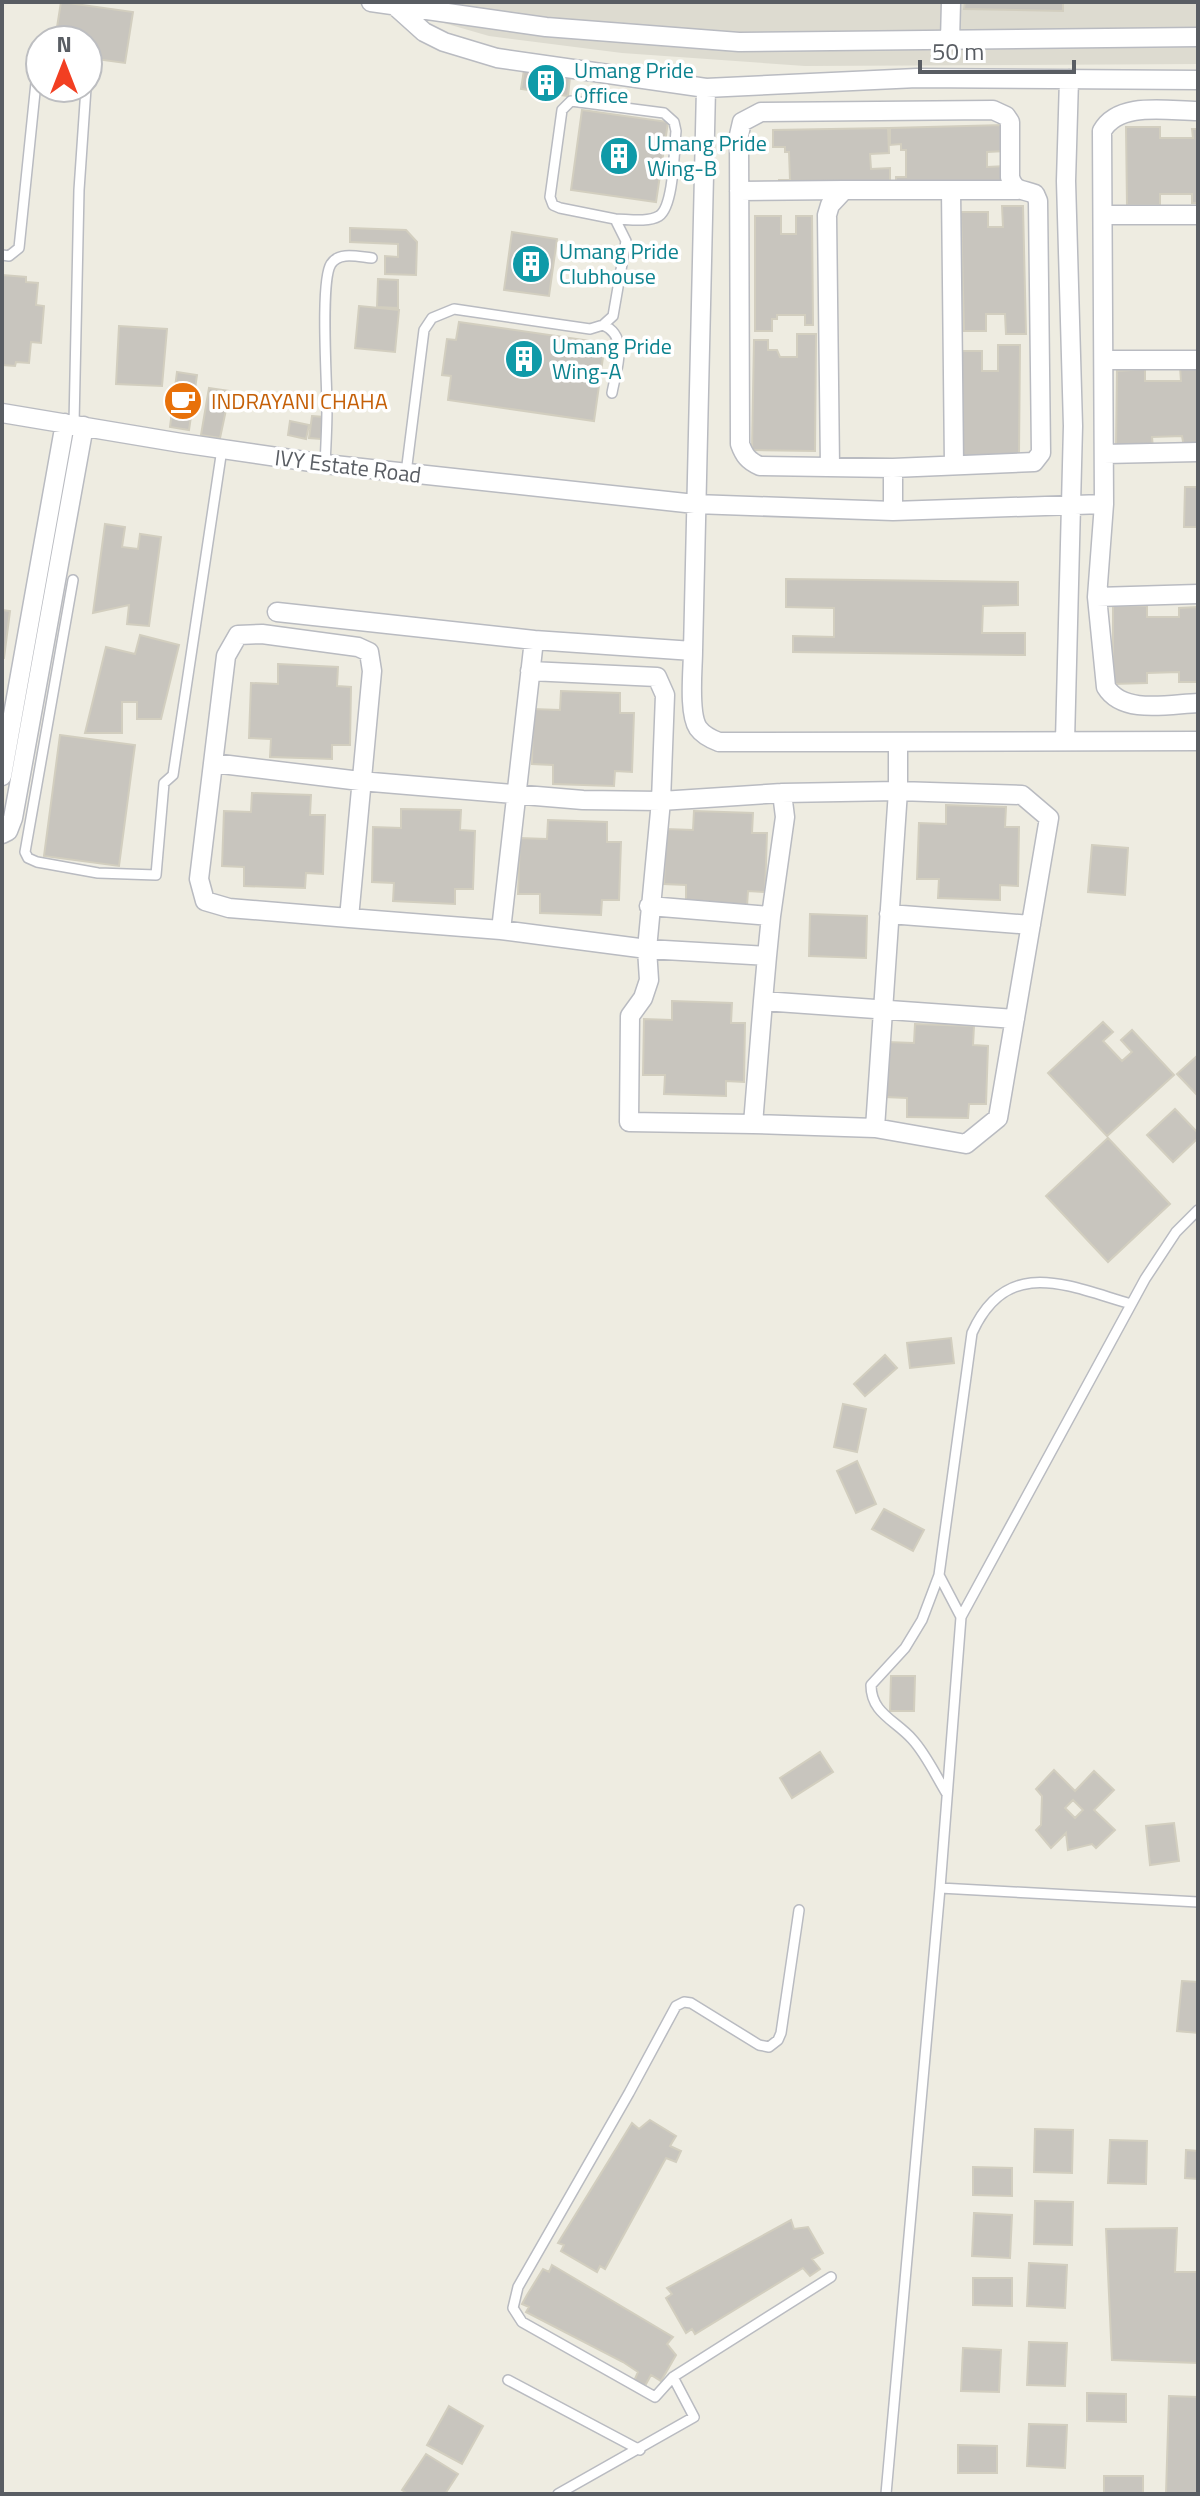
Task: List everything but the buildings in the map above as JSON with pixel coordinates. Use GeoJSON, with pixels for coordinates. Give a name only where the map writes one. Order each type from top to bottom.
{"type":"FeatureCollection","features":[{"type":"Feature","properties":{"kind":"street"},"geometry":{"type":"LineString","coordinates":[[371,2],[546,27],[739,42],[1198,37]]}},
{"type":"Feature","properties":{"kind":"street"},"geometry":{"type":"LineString","coordinates":[[950,41],[951,2]]}},
{"type":"Feature","properties":{"kind":"street"},"geometry":{"type":"LineString","coordinates":[[393,5],[424,32],[444,42],[497,58],[706,88],[917,78],[1198,80]]}},
{"type":"Feature","properties":{"kind":"street"},"geometry":{"type":"LineString","coordinates":[[1065,741],[1073,426],[1066,181],[1069,79]]}},
{"type":"Feature","properties":{"kind":"street"},"geometry":{"type":"LineString","coordinates":[[706,88],[693,651],[693,715],[698,728],[707,737],[719,742],[1198,741]]}},
{"type":"Feature","properties":{"kind":"street"},"geometry":{"type":"LineString","coordinates":[[1198,111],[1129,111],[1117,114],[1102,131],[1104,504],[1097,597],[1106,687],[1112,696],[1120,702],[1132,704],[1198,703]]}},
{"type":"Feature","properties":{"kind":"street"},"geometry":{"type":"LineString","coordinates":[[739,191],[1018,190],[1035,194],[1038,201],[1041,453],[1034,462],[893,468],[760,466],[744,455],[740,444],[739,191],[739,135],[742,122],[761,112],[1000,112],[1010,122],[1010,177],[1018,190]]}},
{"type":"Feature","properties":{"kind":"street"},"geometry":{"type":"LineString","coordinates":[[830,467],[827,215],[830,205],[844,190]]}},
{"type":"Feature","properties":{"kind":"street"},"geometry":{"type":"LineString","coordinates":[[951,190],[954,465]]}},
{"type":"Feature","properties":{"kind":"street"},"geometry":{"type":"LineString","coordinates":[[1104,215],[1198,215]]}},
{"type":"Feature","properties":{"kind":"street"},"geometry":{"type":"LineString","coordinates":[[1069,288],[1104,285]]}},
{"type":"Feature","properties":{"kind":"street"},"geometry":{"type":"LineString","coordinates":[[1105,360],[1198,360]]}},
{"type":"Feature","properties":{"kind":"street","name":"IVY Estate Road"},"geometry":{"type":"LineString","coordinates":[[2,413],[325,464],[695,504],[893,511],[1104,504]]}},
{"type":"Feature","properties":{"kind":"street"},"geometry":{"type":"LineString","coordinates":[[2,834],[8,831],[13,818],[45,635],[74,424]]}},
{"type":"Feature","properties":{"kind":"street"},"geometry":{"type":"LineString","coordinates":[[1104,454],[1198,452]]}},
{"type":"Feature","properties":{"kind":"street"},"geometry":{"type":"LineString","coordinates":[[893,468],[893,511]]}},
{"type":"Feature","properties":{"kind":"street"},"geometry":{"type":"LineString","coordinates":[[1097,597],[1198,594]]}},
{"type":"Feature","properties":{"kind":"street"},"geometry":{"type":"LineString","coordinates":[[277,612],[534,640],[693,651]]}},
{"type":"Feature","properties":{"kind":"street"},"geometry":{"type":"LineString","coordinates":[[349,918],[372,671],[369,652],[358,647],[262,634],[238,635],[226,656],[199,879],[205,901],[229,908],[349,918],[501,930],[647,949],[767,956]]}},
{"type":"Feature","properties":{"kind":"street"},"geometry":{"type":"LineString","coordinates":[[2,776],[45,635]]}},
{"type":"Feature","properties":{"kind":"street"},"geometry":{"type":"LineString","coordinates":[[501,930],[534,640]]}},
{"type":"Feature","properties":{"kind":"street"},"geometry":{"type":"LineString","coordinates":[[213,763],[517,796],[661,801],[782,793],[898,791],[1022,795],[1049,818],[998,1118],[966,1144],[875,1128],[629,1122],[630,1016],[643,998],[649,980],[649,906],[661,801],[665,695],[657,677],[530,671]]}},
{"type":"Feature","properties":{"kind":"street"},"geometry":{"type":"LineString","coordinates":[[875,1128],[898,791],[898,743]]}},
{"type":"Feature","properties":{"kind":"street"},"geometry":{"type":"LineString","coordinates":[[753,1124],[771,916],[785,817],[782,793]]}},
{"type":"Feature","properties":{"kind":"street"},"geometry":{"type":"LineString","coordinates":[[649,906],[771,916]]}},
{"type":"Feature","properties":{"kind":"street"},"geometry":{"type":"LineString","coordinates":[[889,914],[1031,925]]}},
{"type":"Feature","properties":{"kind":"street"},"geometry":{"type":"LineString","coordinates":[[763,1001],[1015,1019]]}},
{"type":"Feature","properties":{"kind":"lane"},"geometry":{"type":"LineString","coordinates":[[571,101],[664,113],[674,122],[676,131],[668,205],[658,216],[650,219],[615,219],[553,205],[550,197],[562,110],[571,101]]}},
{"type":"Feature","properties":{"kind":"lane"},"geometry":{"type":"LineString","coordinates":[[2,255],[9,256],[19,248],[34,104]]}},
{"type":"Feature","properties":{"kind":"lane"},"geometry":{"type":"LineString","coordinates":[[74,424],[79,190],[85,104]]}},
{"type":"Feature","properties":{"kind":"lane"},"geometry":{"type":"LineString","coordinates":[[406,473],[424,330],[432,318],[454,309],[590,329],[603,325],[613,316],[626,241],[615,219]]}},
{"type":"Feature","properties":{"kind":"lane"},"geometry":{"type":"LineString","coordinates":[[325,464],[327,407],[324,361],[328,272],[331,264],[345,256],[372,258]]}},
{"type":"Feature","properties":{"kind":"lane"},"geometry":{"type":"LineString","coordinates":[[603,325],[614,331],[620,342],[612,393]]}},
{"type":"Feature","properties":{"kind":"lane"},"geometry":{"type":"LineString","coordinates":[[73,580],[45,635],[51,703],[25,844],[28,858],[98,873],[156,875],[164,783],[173,775],[222,449]]}},
{"type":"Feature","properties":{"kind":"lane"},"geometry":{"type":"LineString","coordinates":[[886,2494],[961,1617],[1158,1257],[1176,1232],[1198,1210]]}},
{"type":"Feature","properties":{"kind":"lane"},"geometry":{"type":"LineString","coordinates":[[947,1794],[919,1747],[882,1714],[871,1696],[871,1685],[905,1648],[922,1620],[939,1575],[972,1333],[991,1301],[1027,1282],[1050,1281],[1131,1304]]}},
{"type":"Feature","properties":{"kind":"lane"},"geometry":{"type":"LineString","coordinates":[[939,1575],[961,1617]]}},
{"type":"Feature","properties":{"kind":"lane"},"geometry":{"type":"LineString","coordinates":[[940,1888],[1198,1902]]}},
{"type":"Feature","properties":{"kind":"lane"},"geometry":{"type":"LineString","coordinates":[[799,1910],[778,2040],[769,2047],[759,2045],[691,2003],[676,2006],[513,2298],[513,2308],[522,2322],[655,2397],[673,2377],[831,2277]]}},
{"type":"Feature","properties":{"kind":"lane"},"geometry":{"type":"LineString","coordinates":[[558,2494],[694,2417],[673,2377]]}},
{"type":"Feature","properties":{"kind":"lane"},"geometry":{"type":"LineString","coordinates":[[508,2380],[640,2450]]}},
{"type":"Feature","properties":{"kind":"shaded area"},"geometry":{"type":"Polygon","coordinates":[[[438,2],[1198,2],[1198,64],[805,66],[622,53],[489,36],[437,21],[438,2]]]}},
{"type":"Feature","properties":{"kind":"place","name":"Umang Pride Office"},"geometry":{"type":"Point","coordinates":[546,83]}},
{"type":"Feature","properties":{"kind":"place","name":"Umang Pride Wing-B"},"geometry":{"type":"Point","coordinates":[619,156]}},
{"type":"Feature","properties":{"kind":"place","name":"Umang Pride Clubhouse"},"geometry":{"type":"Point","coordinates":[531,264]}},
{"type":"Feature","properties":{"kind":"place","name":"Umang Pride Wing-A"},"geometry":{"type":"Point","coordinates":[524,359]}},
{"type":"Feature","properties":{"kind":"place","name":"INDRAYANI CHAHA"},"geometry":{"type":"Point","coordinates":[183,401]}}]}
